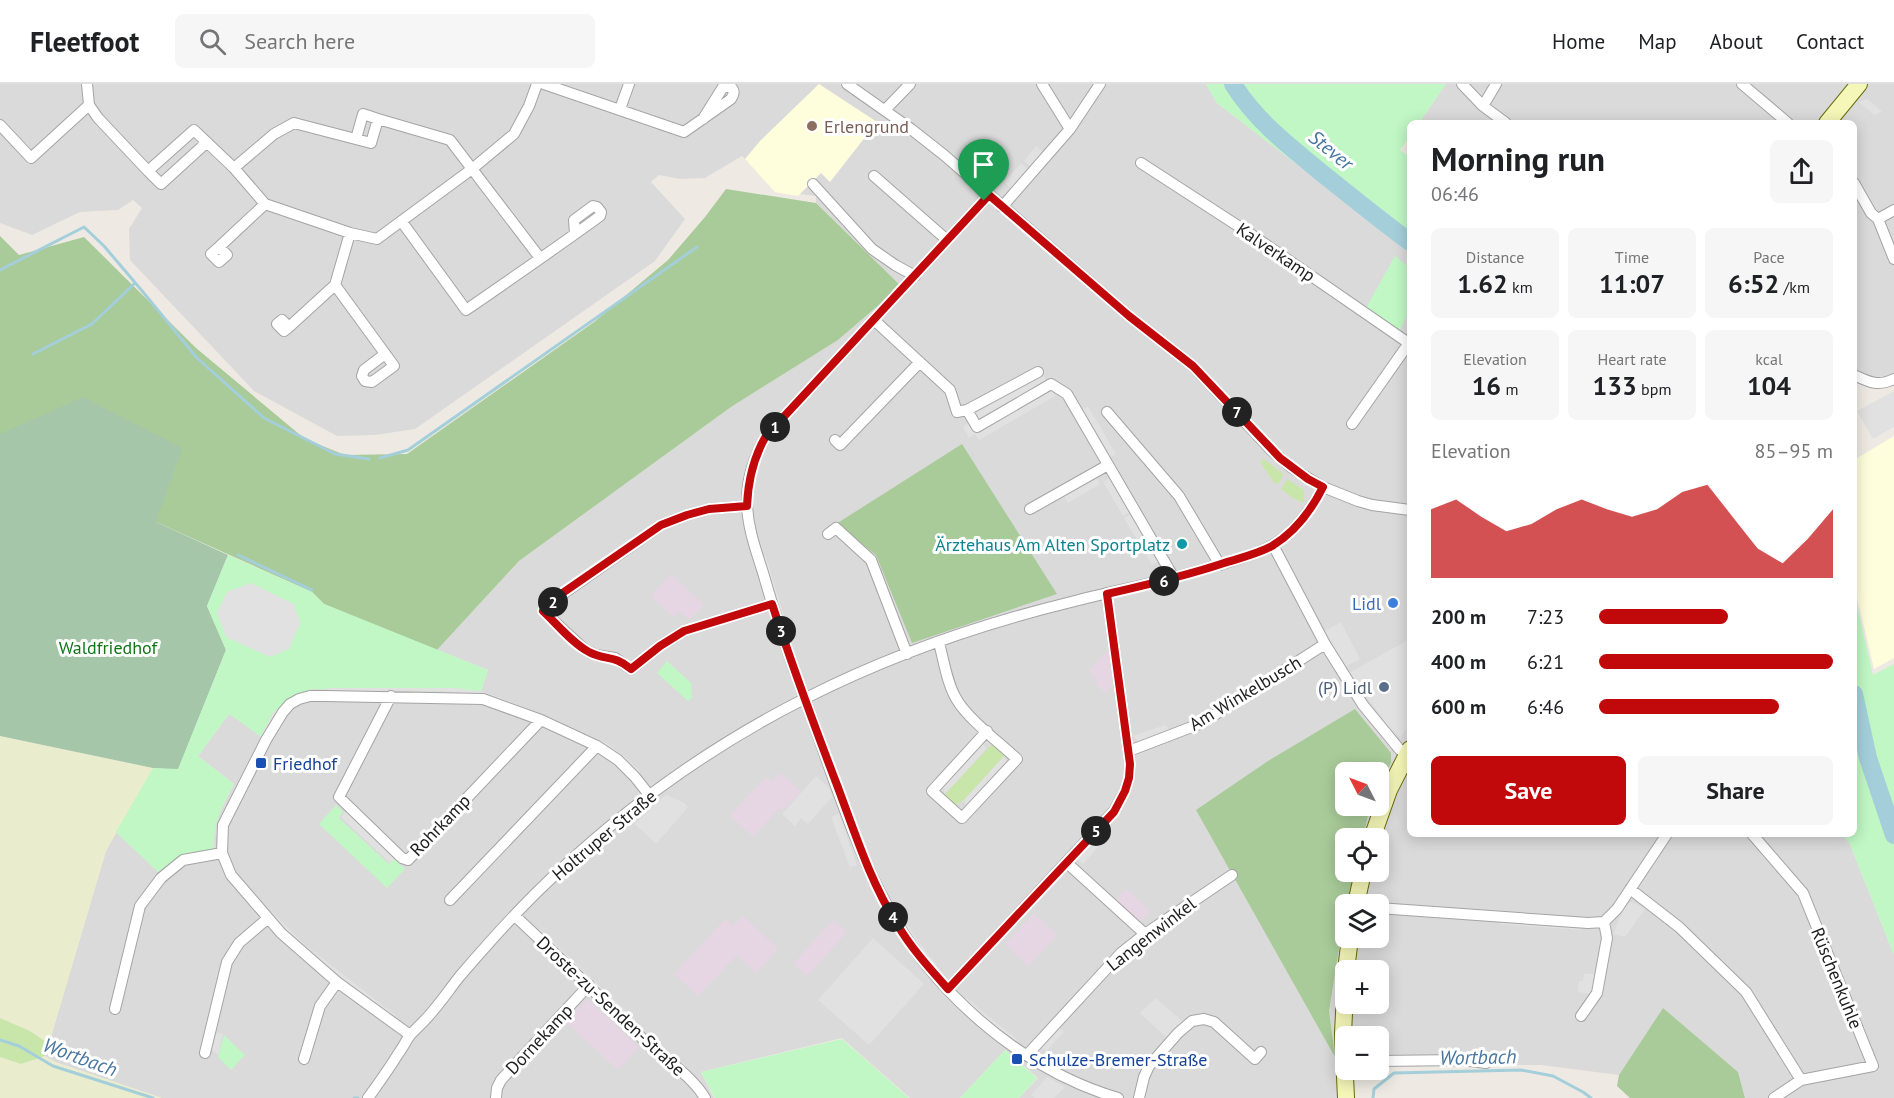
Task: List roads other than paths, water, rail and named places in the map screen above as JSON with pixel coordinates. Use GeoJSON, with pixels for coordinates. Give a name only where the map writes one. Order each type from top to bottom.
{"type":"FeatureCollection","features":[{"type":"Feature","properties":{"kind":"street"},"geometry":{"type":"LineString","coordinates":[[87,84],[89,105],[98,118],[161,184],[206,143]]}},
{"type":"Feature","properties":{"kind":"street"},"geometry":{"type":"LineString","coordinates":[[148,171],[194,130],[234,168],[265,204],[350,233],[377,238],[472,169],[518,130],[537,84]]}},
{"type":"Feature","properties":{"kind":"street"},"geometry":{"type":"LineString","coordinates":[[544,84],[684,132],[703,119]]}},
{"type":"Feature","properties":{"kind":"street"},"geometry":{"type":"LineString","coordinates":[[620,109],[629,84]]}},
{"type":"Feature","properties":{"kind":"street"},"geometry":{"type":"LineString","coordinates":[[847,84],[944,155],[1129,316],[1193,366],[1280,458],[1323,487],[1372,505],[1407,510]]}},
{"type":"Feature","properties":{"kind":"street"},"geometry":{"type":"LineString","coordinates":[[885,110],[910,84]]}},
{"type":"Feature","properties":{"kind":"street"},"geometry":{"type":"LineString","coordinates":[[1042,84],[1070,129]]}},
{"type":"Feature","properties":{"kind":"street"},"geometry":{"type":"LineString","coordinates":[[1002,207],[1070,129],[1100,84]]}},
{"type":"Feature","properties":{"kind":"street"},"geometry":{"type":"LineString","coordinates":[[1462,84],[1483,106],[1502,120]]}},
{"type":"Feature","properties":{"kind":"street"},"geometry":{"type":"LineString","coordinates":[[1483,106],[1496,84]]}},
{"type":"Feature","properties":{"kind":"street"},"geometry":{"type":"LineString","coordinates":[[1742,84],[1784,120]]}},
{"type":"Feature","properties":{"kind":"street"},"geometry":{"type":"LineString","coordinates":[[1829,120],[1858,84]]}},
{"type":"Feature","properties":{"kind":"street"},"geometry":{"type":"LineString","coordinates":[[0,125],[31,158],[89,105]]}},
{"type":"Feature","properties":{"kind":"street"},"geometry":{"type":"LineString","coordinates":[[234,168],[274,134],[294,123],[371,143],[378,119],[450,140],[540,258]]}},
{"type":"Feature","properties":{"kind":"street","name":"Kalverkamp"},"geometry":{"type":"LineString","coordinates":[[1141,163],[1252,235],[1407,343]]}},
{"type":"Feature","properties":{"kind":"street"},"geometry":{"type":"LineString","coordinates":[[874,176],[947,240]]}},
{"type":"Feature","properties":{"kind":"street"},"geometry":{"type":"LineString","coordinates":[[813,184],[872,249],[895,266],[915,276]]}},
{"type":"Feature","properties":{"kind":"street"},"geometry":{"type":"LineString","coordinates":[[1857,188],[1871,213],[1878,219],[1894,259]]}},
{"type":"Feature","properties":{"kind":"street"},"geometry":{"type":"LineString","coordinates":[[989,195],[766,436],[752,468],[747,487],[750,529],[772,604],[855,834],[879,891],[898,927],[948,989],[970,1012],[1027,1055],[1080,1084],[1118,1098]]}},
{"type":"Feature","properties":{"kind":"street"},"geometry":{"type":"LineString","coordinates":[[219,247],[265,204]]}},
{"type":"Feature","properties":{"kind":"street"},"geometry":{"type":"LineString","coordinates":[[1878,219],[1894,210]]}},
{"type":"Feature","properties":{"kind":"street"},"geometry":{"type":"LineString","coordinates":[[402,222],[466,310],[575,234]]}},
{"type":"Feature","properties":{"kind":"street"},"geometry":{"type":"LineString","coordinates":[[289,327],[335,285],[350,233]]}},
{"type":"Feature","properties":{"kind":"street"},"geometry":{"type":"LineString","coordinates":[[335,285],[385,354]]}},
{"type":"Feature","properties":{"kind":"street"},"geometry":{"type":"LineString","coordinates":[[874,320],[950,390],[957,412],[967,410],[1038,372]]}},
{"type":"Feature","properties":{"kind":"street","name":"Kalverkamp"},"geometry":{"type":"LineString","coordinates":[[1352,424],[1407,347]]}},
{"type":"Feature","properties":{"kind":"street"},"geometry":{"type":"LineString","coordinates":[[835,440],[840,445],[920,362]]}},
{"type":"Feature","properties":{"kind":"street"},"geometry":{"type":"LineString","coordinates":[[1857,376],[1876,383],[1885,383],[1894,379]]}},
{"type":"Feature","properties":{"kind":"street"},"geometry":{"type":"LineString","coordinates":[[967,410],[976,427],[1051,384],[1067,394],[1174,578]]}},
{"type":"Feature","properties":{"kind":"street"},"geometry":{"type":"LineString","coordinates":[[1107,412],[1179,496],[1220,565]]}},
{"type":"Feature","properties":{"kind":"street"},"geometry":{"type":"LineString","coordinates":[[1030,509],[1108,465]]}},
{"type":"Feature","properties":{"kind":"street","name":"Holtruper Straße"},"geometry":{"type":"LineString","coordinates":[[368,1098],[410,1035],[490,941],[533,896],[621,818],[695,764],[748,730],[805,698],[907,654],[1015,618],[1174,578],[1254,554],[1273,545],[1302,519],[1317,500],[1323,487]]}},
{"type":"Feature","properties":{"kind":"street"},"geometry":{"type":"LineString","coordinates":[[747,506],[709,509],[661,525],[564,592],[543,611],[585,650],[596,655],[615,658],[631,669],[684,631],[772,604]]}},
{"type":"Feature","properties":{"kind":"street"},"geometry":{"type":"LineString","coordinates":[[828,534],[836,528],[871,560],[907,654]]}},
{"type":"Feature","properties":{"kind":"street"},"geometry":{"type":"LineString","coordinates":[[1273,545],[1325,644],[1363,705],[1400,750],[1407,752]]}},
{"type":"Feature","properties":{"kind":"street"},"geometry":{"type":"LineString","coordinates":[[948,989],[1121,802],[1129,778],[1129,751],[1107,594]]}},
{"type":"Feature","properties":{"kind":"street"},"geometry":{"type":"LineString","coordinates":[[939,643],[956,698],[964,710],[987,731],[1017,759],[962,818],[932,791],[987,731]]}},
{"type":"Feature","properties":{"kind":"street","name":"Am Winkelbusch"},"geometry":{"type":"LineString","coordinates":[[1129,751],[1202,723],[1325,644]]}},
{"type":"Feature","properties":{"kind":"street"},"geometry":{"type":"LineString","coordinates":[[410,1035],[338,982],[267,919],[231,875],[222,853],[223,825],[277,721],[290,704],[310,696],[483,699],[541,720],[597,746],[618,760],[650,796]]}},
{"type":"Feature","properties":{"kind":"street","name":"Rohrkamp"},"geometry":{"type":"LineString","coordinates":[[391,696],[339,797],[402,858],[408,860],[541,720]]}},
{"type":"Feature","properties":{"kind":"street"},"geometry":{"type":"LineString","coordinates":[[450,900],[597,746]]}},
{"type":"Feature","properties":{"kind":"street"},"geometry":{"type":"LineString","coordinates":[[1376,828],[1389,790],[1407,754]]}},
{"type":"Feature","properties":{"kind":"street"},"geometry":{"type":"LineString","coordinates":[[1389,909],[1588,923],[1604,922],[1617,909],[1665,837]]}},
{"type":"Feature","properties":{"kind":"street","name":"Rüschenkuhle"},"geometry":{"type":"LineString","coordinates":[[1755,837],[1803,893],[1873,1066],[1801,1080],[1774,1098]]}},
{"type":"Feature","properties":{"kind":"street"},"geometry":{"type":"LineString","coordinates":[[115,1009],[140,906],[161,878],[183,861],[222,853]]}},
{"type":"Feature","properties":{"kind":"street"},"geometry":{"type":"LineString","coordinates":[[1066,862],[1145,934]]}},
{"type":"Feature","properties":{"kind":"street","name":"Langenwinkel"},"geometry":{"type":"LineString","coordinates":[[1027,1055],[1121,953],[1232,874]]}},
{"type":"Feature","properties":{"kind":"street"},"geometry":{"type":"LineString","coordinates":[[1630,889],[1679,927],[1746,992],[1801,1080]]}},
{"type":"Feature","properties":{"kind":"street","name":"Droste-zu-Senden-Straße"},"geometry":{"type":"LineString","coordinates":[[515,916],[589,985],[701,1097]]}},
{"type":"Feature","properties":{"kind":"street"},"geometry":{"type":"LineString","coordinates":[[205,1053],[227,962],[239,943],[267,919]]}},
{"type":"Feature","properties":{"kind":"street"},"geometry":{"type":"LineString","coordinates":[[1581,1016],[1597,993],[1607,938],[1604,922]]}},
{"type":"Feature","properties":{"kind":"street"},"geometry":{"type":"LineString","coordinates":[[304,1059],[320,1006],[338,982]]}},
{"type":"Feature","properties":{"kind":"street","name":"Dornekamp"},"geometry":{"type":"LineString","coordinates":[[496,1098],[501,1080],[589,985]]}},
{"type":"Feature","properties":{"kind":"street"},"geometry":{"type":"LineString","coordinates":[[1138,1098],[1149,1066],[1178,1033],[1192,1021],[1204,1018],[1214,1022],[1255,1059],[1262,1052]]}},
{"type":"Feature","properties":{"kind":"street"},"geometry":{"type":"LineString","coordinates":[[1389,1061],[1462,1060],[1486,1063]]}},
{"type":"Feature","properties":{"kind":"street"},"geometry":{"type":"LineString","coordinates":[[1346,1080],[1346,1098]]}},
{"type":"Feature","properties":{"kind":"waterway","name":"Stever"},"geometry":{"type":"LineString","coordinates":[[1233,84],[1252,110],[1286,143],[1407,240]]}},
{"type":"Feature","properties":{"kind":"waterway"},"geometry":{"type":"LineString","coordinates":[[0,270],[84,227],[104,246],[197,358],[264,418],[335,454],[369,459]]}},
{"type":"Feature","properties":{"kind":"waterway"},"geometry":{"type":"LineString","coordinates":[[380,458],[408,450],[697,247]]}},
{"type":"Feature","properties":{"kind":"waterway"},"geometry":{"type":"LineString","coordinates":[[33,354],[92,324],[135,283]]}},
{"type":"Feature","properties":{"kind":"waterway"},"geometry":{"type":"LineString","coordinates":[[238,555],[312,590]]}},
{"type":"Feature","properties":{"kind":"waterway","name":"Stever"},"geometry":{"type":"LineString","coordinates":[[1857,708],[1868,758],[1894,835]]}},
{"type":"Feature","properties":{"kind":"waterway","name":"Wortbach"},"geometry":{"type":"LineString","coordinates":[[0,1040],[19,1046],[53,1066],[153,1098]]}},
{"type":"Feature","properties":{"kind":"waterway","name":"Wortbach"},"geometry":{"type":"LineString","coordinates":[[1373,1098],[1374,1089],[1394,1073],[1521,1070],[1553,1076],[1591,1098]]}},
{"type":"Feature","properties":{"kind":"place","name":"Erlengrund"},"geometry":{"type":"Point","coordinates":[812,126]}},
{"type":"Feature","properties":{"kind":"place","name":"Ärztehaus Am Alten Sportplatz"},"geometry":{"type":"Point","coordinates":[1182,544]}},
{"type":"Feature","properties":{"kind":"place","name":"Lidl"},"geometry":{"type":"Point","coordinates":[1393,603]}},
{"type":"Feature","properties":{"kind":"place","name":"(P) Lidl"},"geometry":{"type":"Point","coordinates":[1384,687]}},
{"type":"Feature","properties":{"kind":"place","name":"Friedhof"},"geometry":{"type":"Point","coordinates":[261,763]}},
{"type":"Feature","properties":{"kind":"place","name":"Schulze-Bremer-Straße"},"geometry":{"type":"Point","coordinates":[1017,1059]}},
{"type":"Feature","properties":{"kind":"park label","name":"Waldfriedhof"},"geometry":{"type":"Point","coordinates":[108,647]}}]}
